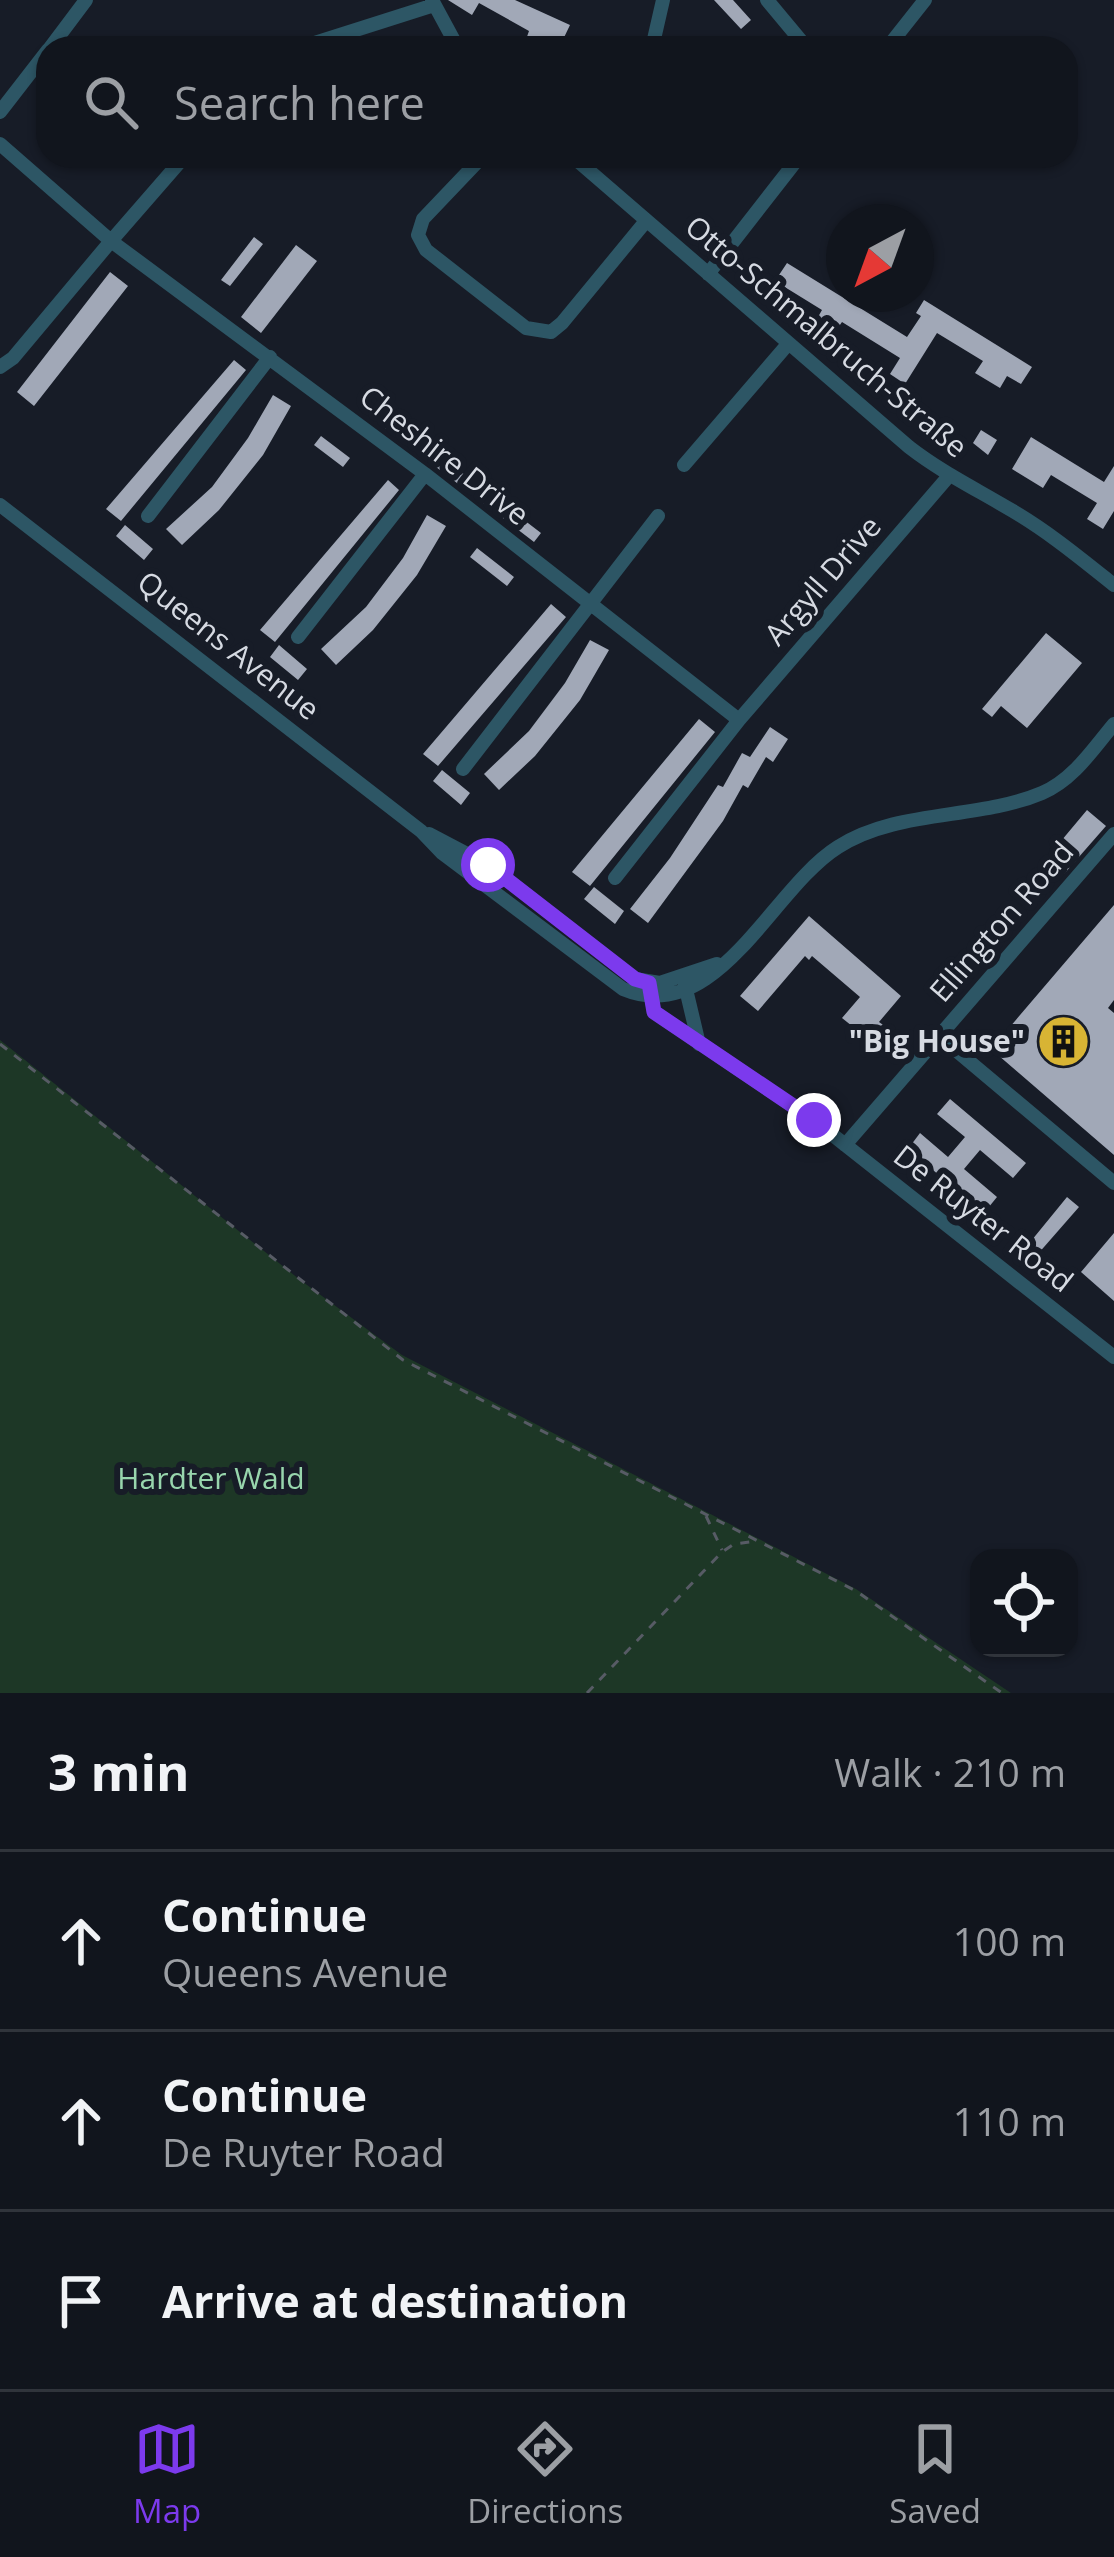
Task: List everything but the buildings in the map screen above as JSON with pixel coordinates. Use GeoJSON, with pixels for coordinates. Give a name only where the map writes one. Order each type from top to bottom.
{"type":"FeatureCollection","features":[{"type":"Feature","properties":{"kind":"lane"},"geometry":{"type":"LineString","coordinates":[[59,36],[86,0]]}},
{"type":"Feature","properties":{"kind":"lane"},"geometry":{"type":"LineString","coordinates":[[655,36],[663,0]]}},
{"type":"Feature","properties":{"kind":"lane"},"geometry":{"type":"LineString","coordinates":[[767,0],[797,36]]}},
{"type":"Feature","properties":{"kind":"lane"},"geometry":{"type":"LineString","coordinates":[[896,36],[926,0]]}},
{"type":"Feature","properties":{"kind":"lane"},"geometry":{"type":"LineString","coordinates":[[334,36],[433,2],[451,36]]}},
{"type":"Feature","properties":{"kind":"lane"},"geometry":{"type":"LineString","coordinates":[[0,112],[36,66]]}},
{"type":"Feature","properties":{"kind":"lane","name":"Cheshire Drive"},"geometry":{"type":"LineString","coordinates":[[0,144],[111,241],[425,474],[739,721]]}},
{"type":"Feature","properties":{"kind":"lane"},"geometry":{"type":"LineString","coordinates":[[0,368],[14,358],[175,168]]}},
{"type":"Feature","properties":{"kind":"lane"},"geometry":{"type":"LineString","coordinates":[[472,168],[423,219],[418,235],[426,250],[526,328],[551,332],[562,323],[646,221]]}},
{"type":"Feature","properties":{"kind":"lane","name":"Otto-Schmalbruch-Straße"},"geometry":{"type":"LineString","coordinates":[[590,168],[788,344],[948,477],[1064,543],[1114,586]]}},
{"type":"Feature","properties":{"kind":"lane"},"geometry":{"type":"LineString","coordinates":[[708,274],[791,168]]}},
{"type":"Feature","properties":{"kind":"lane"},"geometry":{"type":"LineString","coordinates":[[685,465],[788,344]]}},
{"type":"Feature","properties":{"kind":"lane"},"geometry":{"type":"LineString","coordinates":[[148,516],[271,357]]}},
{"type":"Feature","properties":{"kind":"lane"},"geometry":{"type":"LineString","coordinates":[[298,637],[425,474]]}},
{"type":"Feature","properties":{"kind":"lane","name":"Argyll Drive"},"geometry":{"type":"LineString","coordinates":[[615,878],[739,721],[948,477]]}},
{"type":"Feature","properties":{"kind":"lane","name":"Queens Avenue"},"geometry":{"type":"LineString","coordinates":[[0,506],[422,831],[472,854],[649,990]]}},
{"type":"Feature","properties":{"kind":"lane"},"geometry":{"type":"LineString","coordinates":[[464,770],[658,516]]}},
{"type":"Feature","properties":{"kind":"lane"},"geometry":{"type":"LineString","coordinates":[[649,990],[685,983],[698,986],[836,848],[868,832],[1041,794],[1071,776],[1114,724]]}},
{"type":"Feature","properties":{"kind":"lane","name":"Ellington Road"},"geometry":{"type":"LineString","coordinates":[[1114,834],[939,1036],[1114,1184]]}},
{"type":"Feature","properties":{"kind":"lane"},"geometry":{"type":"LineString","coordinates":[[685,983],[699,1044]]}},
{"type":"Feature","properties":{"kind":"lane","name":"De Ruyter Road"},"geometry":{"type":"LineString","coordinates":[[649,990],[654,1012],[844,1145],[1114,1357]]}},
{"type":"Feature","properties":{"kind":"lane"},"geometry":{"type":"LineString","coordinates":[[844,1145],[939,1036]]}},
{"type":"Feature","properties":{"kind":"path"},"geometry":{"type":"LineString","coordinates":[[0,1044],[378,1343],[445,1383],[856,1591],[1002,1693]]}},
{"type":"Feature","properties":{"kind":"path"},"geometry":{"type":"LineString","coordinates":[[704,1514],[722,1552]]}},
{"type":"Feature","properties":{"kind":"path"},"geometry":{"type":"LineString","coordinates":[[587,1693],[722,1552],[734,1544],[757,1541]]}},
{"type":"Feature","properties":{"kind":"green space","name":"Hardter Wald"},"geometry":{"type":"Polygon","coordinates":[[[0,1040],[299,1279],[402,1355],[856,1589],[1011,1693],[0,1693],[0,1040]]]}},
{"type":"Feature","properties":{"kind":"place","name":"\"Big House\""},"geometry":{"type":"Point","coordinates":[1064,1042]}},
{"type":"Feature","properties":{"kind":"route"},"geometry":{"type":"LineString","coordinates":[[488,865],[635,979],[649,983],[654,1012],[814,1120]]}}]}
